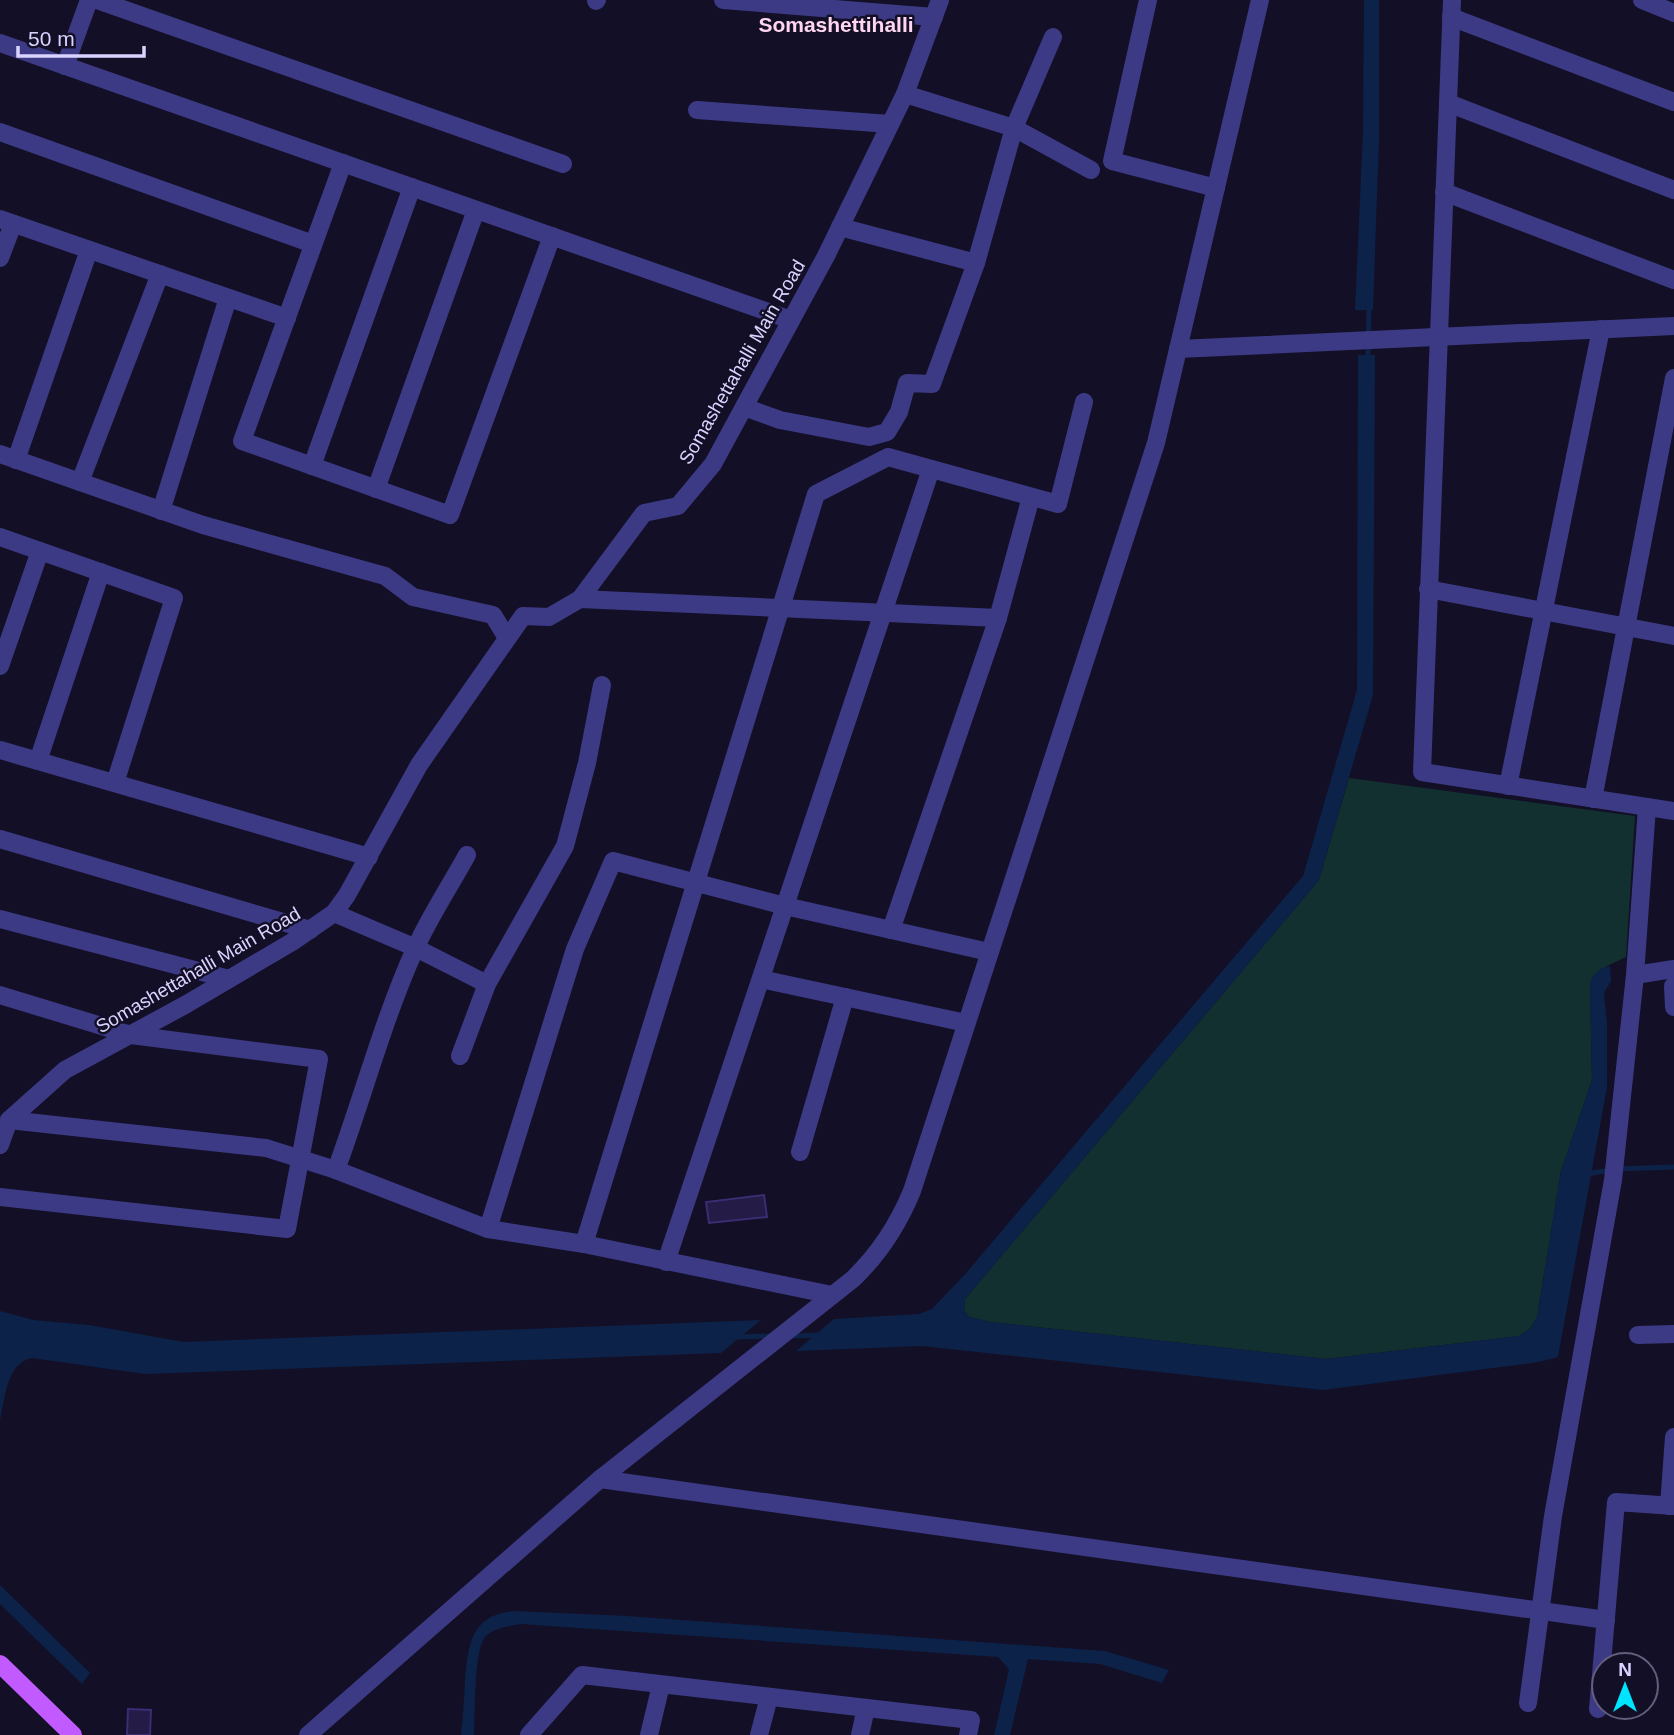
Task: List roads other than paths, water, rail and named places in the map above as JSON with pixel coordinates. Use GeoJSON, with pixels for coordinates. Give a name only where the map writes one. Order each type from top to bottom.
{"type":"FeatureCollection","features":[{"type":"Feature","properties":{"kind":"main road"},"geometry":{"type":"LineString","coordinates":[[0,1664],[73,1735]]}},
{"type":"Feature","properties":{"kind":"street"},"geometry":{"type":"LineString","coordinates":[[65,66],[89,0]]}},
{"type":"Feature","properties":{"kind":"street"},"geometry":{"type":"LineString","coordinates":[[97,0],[563,164]]}},
{"type":"Feature","properties":{"kind":"street"},"geometry":{"type":"LineString","coordinates":[[723,0],[803,3],[934,18]]}},
{"type":"Feature","properties":{"kind":"street","name":"Somashettahalli Main Road"},"geometry":{"type":"LineString","coordinates":[[0,1145],[9,1120],[65,1070],[229,979],[334,913],[369,857],[419,765],[523,616],[549,617],[580,599],[643,513],[678,506],[713,464],[840,227],[905,94],[940,0]]}},
{"type":"Feature","properties":{"kind":"street"},"geometry":{"type":"LineString","coordinates":[[1148,0],[1112,161],[1216,188]]}},
{"type":"Feature","properties":{"kind":"street"},"geometry":{"type":"LineString","coordinates":[[308,1735],[600,1479],[832,1295],[876,1256],[905,1209],[1156,443],[1260,0]]}},
{"type":"Feature","properties":{"kind":"street"},"geometry":{"type":"LineString","coordinates":[[1642,0],[1674,13]]}},
{"type":"Feature","properties":{"kind":"street"},"geometry":{"type":"LineString","coordinates":[[1674,102],[1452,8],[1422,772],[1674,811]]}},
{"type":"Feature","properties":{"kind":"street"},"geometry":{"type":"LineString","coordinates":[[744,407],[780,420],[870,437],[887,432],[899,412],[907,383],[932,384],[976,262],[1014,128],[1053,37]]}},
{"type":"Feature","properties":{"kind":"street"},"geometry":{"type":"LineString","coordinates":[[0,43],[791,320]]}},
{"type":"Feature","properties":{"kind":"street"},"geometry":{"type":"LineString","coordinates":[[905,94],[1014,128],[1091,170]]}},
{"type":"Feature","properties":{"kind":"street"},"geometry":{"type":"LineString","coordinates":[[1448,103],[1674,190]]}},
{"type":"Feature","properties":{"kind":"street"},"geometry":{"type":"LineString","coordinates":[[697,110],[890,124]]}},
{"type":"Feature","properties":{"kind":"street"},"geometry":{"type":"LineString","coordinates":[[0,132],[313,244]]}},
{"type":"Feature","properties":{"kind":"street"},"geometry":{"type":"LineString","coordinates":[[343,163],[242,441],[450,515],[552,236]]}},
{"type":"Feature","properties":{"kind":"street"},"geometry":{"type":"LineString","coordinates":[[312,466],[412,187]]}},
{"type":"Feature","properties":{"kind":"street"},"geometry":{"type":"LineString","coordinates":[[1444,192],[1674,280]]}},
{"type":"Feature","properties":{"kind":"street"},"geometry":{"type":"LineString","coordinates":[[376,489],[476,209]]}},
{"type":"Feature","properties":{"kind":"street"},"geometry":{"type":"LineString","coordinates":[[0,258],[6,221],[287,318]]}},
{"type":"Feature","properties":{"kind":"street"},"geometry":{"type":"LineString","coordinates":[[840,227],[976,262]]}},
{"type":"Feature","properties":{"kind":"street"},"geometry":{"type":"LineString","coordinates":[[89,250],[8,457],[203,525],[385,576],[413,597],[493,615],[507,638]]}},
{"type":"Feature","properties":{"kind":"street"},"geometry":{"type":"LineString","coordinates":[[80,482],[160,274]]}},
{"type":"Feature","properties":{"kind":"street"},"geometry":{"type":"LineString","coordinates":[[161,511],[228,298]]}},
{"type":"Feature","properties":{"kind":"street"},"geometry":{"type":"LineString","coordinates":[[1178,349],[1674,326]]}},
{"type":"Feature","properties":{"kind":"street"},"geometry":{"type":"LineString","coordinates":[[1508,786],[1601,329]]}},
{"type":"Feature","properties":{"kind":"street"},"geometry":{"type":"LineString","coordinates":[[1593,799],[1674,377]]}},
{"type":"Feature","properties":{"kind":"street"},"geometry":{"type":"LineString","coordinates":[[584,1244],[816,494],[888,457],[1058,504],[1084,402]]}},
{"type":"Feature","properties":{"kind":"street"},"geometry":{"type":"LineString","coordinates":[[666,1262],[931,469]]}},
{"type":"Feature","properties":{"kind":"street"},"geometry":{"type":"LineString","coordinates":[[891,930],[998,618],[1031,497]]}},
{"type":"Feature","properties":{"kind":"street"},"geometry":{"type":"LineString","coordinates":[[0,537],[174,598],[115,783]]}},
{"type":"Feature","properties":{"kind":"street"},"geometry":{"type":"LineString","coordinates":[[0,666],[40,551]]}},
{"type":"Feature","properties":{"kind":"street"},"geometry":{"type":"LineString","coordinates":[[38,761],[101,572]]}},
{"type":"Feature","properties":{"kind":"street"},"geometry":{"type":"LineString","coordinates":[[1428,589],[1674,636]]}},
{"type":"Feature","properties":{"kind":"street"},"geometry":{"type":"LineString","coordinates":[[580,599],[998,618]]}},
{"type":"Feature","properties":{"kind":"street"},"geometry":{"type":"LineString","coordinates":[[460,1056],[486,984],[565,846],[587,763],[602,685]]}},
{"type":"Feature","properties":{"kind":"street"},"geometry":{"type":"LineString","coordinates":[[0,750],[369,857]]}},
{"type":"Feature","properties":{"kind":"street"},"geometry":{"type":"LineString","coordinates":[[1528,1703],[1553,1516],[1613,1180],[1635,975],[1647,807]]}},
{"type":"Feature","properties":{"kind":"street"},"geometry":{"type":"LineString","coordinates":[[0,839],[310,930]]}},
{"type":"Feature","properties":{"kind":"street"},"geometry":{"type":"LineString","coordinates":[[336,1170],[356,1116],[366,1078],[416,948],[467,855]]}},
{"type":"Feature","properties":{"kind":"street"},"geometry":{"type":"LineString","coordinates":[[488,1229],[575,948],[613,861],[785,906],[989,952]]}},
{"type":"Feature","properties":{"kind":"street"},"geometry":{"type":"LineString","coordinates":[[334,913],[416,948],[486,984]]}},
{"type":"Feature","properties":{"kind":"street"},"geometry":{"type":"LineString","coordinates":[[0,919],[229,979]]}},
{"type":"Feature","properties":{"kind":"street"},"geometry":{"type":"LineString","coordinates":[[1635,975],[1673,978],[1674,1007]]}},
{"type":"Feature","properties":{"kind":"street"},"geometry":{"type":"LineString","coordinates":[[761,979],[966,1023]]}},
{"type":"Feature","properties":{"kind":"street"},"geometry":{"type":"LineString","coordinates":[[0,995],[131,1035],[319,1059],[287,1229],[0,1197]]}},
{"type":"Feature","properties":{"kind":"street"},"geometry":{"type":"LineString","coordinates":[[800,1152],[845,997]]}},
{"type":"Feature","properties":{"kind":"street"},"geometry":{"type":"LineString","coordinates":[[9,1120],[266,1148],[336,1170],[488,1229],[584,1244],[832,1295]]}},
{"type":"Feature","properties":{"kind":"street"},"geometry":{"type":"LineString","coordinates":[[1638,1335],[1674,1334]]}},
{"type":"Feature","properties":{"kind":"street"},"geometry":{"type":"LineString","coordinates":[[1603,1651],[1616,1502],[1672,1506],[1674,1437]]}},
{"type":"Feature","properties":{"kind":"street"},"geometry":{"type":"LineString","coordinates":[[600,1479],[1606,1620]]}},
{"type":"Feature","properties":{"kind":"street"},"geometry":{"type":"LineString","coordinates":[[529,1735],[582,1675],[971,1720],[968,1735]]}},
{"type":"Feature","properties":{"kind":"street"},"geometry":{"type":"LineString","coordinates":[[649,1735],[661,1685]]}},
{"type":"Feature","properties":{"kind":"street"},"geometry":{"type":"LineString","coordinates":[[760,1735],[769,1697]]}},
{"type":"Feature","properties":{"kind":"street"},"geometry":{"type":"LineString","coordinates":[[859,1735],[866,1708]]}},
{"type":"Feature","properties":{"kind":"street"},"geometry":{"type":"LineString","coordinates":[[543,1735],[547,1715]]}},
{"type":"Feature","properties":{"kind":"water"},"geometry":{"type":"Polygon","coordinates":[[[1364,0],[1379,0],[1379,141],[1373,310],[1355,310],[1363,131],[1364,0]]]}},
{"type":"Feature","properties":{"kind":"water"},"geometry":{"type":"Polygon","coordinates":[[[1358,355],[1375,355],[1373,695],[1319,880],[965,1299],[964,1310],[969,1317],[990,1322],[1326,1359],[1519,1336],[1530,1329],[1537,1317],[1561,1171],[1592,1080],[1590,984],[1597,972],[1610,966],[1611,981],[1604,993],[1607,1087],[1558,1357],[1539,1362],[1323,1390],[922,1346],[796,1351],[834,1319],[919,1314],[932,1309],[966,1273],[1303,876],[1357,690],[1358,355]]]}},
{"type":"Feature","properties":{"kind":"water"},"geometry":{"type":"Polygon","coordinates":[[[0,1311],[33,1320],[89,1325],[184,1342],[761,1320],[721,1353],[145,1374],[32,1358],[23,1361],[12,1374],[5,1392],[0,1420],[0,1311]]]}},
{"type":"Feature","properties":{"kind":"water"},"geometry":{"type":"Polygon","coordinates":[[[0,1585],[90,1673],[82,1684],[0,1604],[0,1585]]]}},
{"type":"Feature","properties":{"kind":"water"},"geometry":{"type":"Polygon","coordinates":[[[515,1611],[627,1616],[1105,1651],[1169,1670],[1162,1683],[1100,1664],[1028,1659],[1010,1735],[994,1735],[1009,1669],[998,1657],[521,1624],[497,1629],[488,1634],[481,1644],[477,1668],[474,1735],[461,1735],[468,1655],[475,1633],[489,1618],[515,1611]]]}},
{"type":"Feature","properties":{"kind":"waterway"},"geometry":{"type":"LineString","coordinates":[[1368,361],[1369,304]]}},
{"type":"Feature","properties":{"kind":"waterway"},"geometry":{"type":"LineString","coordinates":[[1586,1174],[1617,1169],[1674,1167]]}},
{"type":"Feature","properties":{"kind":"waterway"},"geometry":{"type":"LineString","coordinates":[[790,1336],[819,1335]]}},
{"type":"Feature","properties":{"kind":"waterway"},"geometry":{"type":"LineString","coordinates":[[734,1337],[773,1336]]}},
{"type":"Feature","properties":{"kind":"district","name":"Somashettihalli"},"geometry":{"type":"Point","coordinates":[836,24]}}]}
